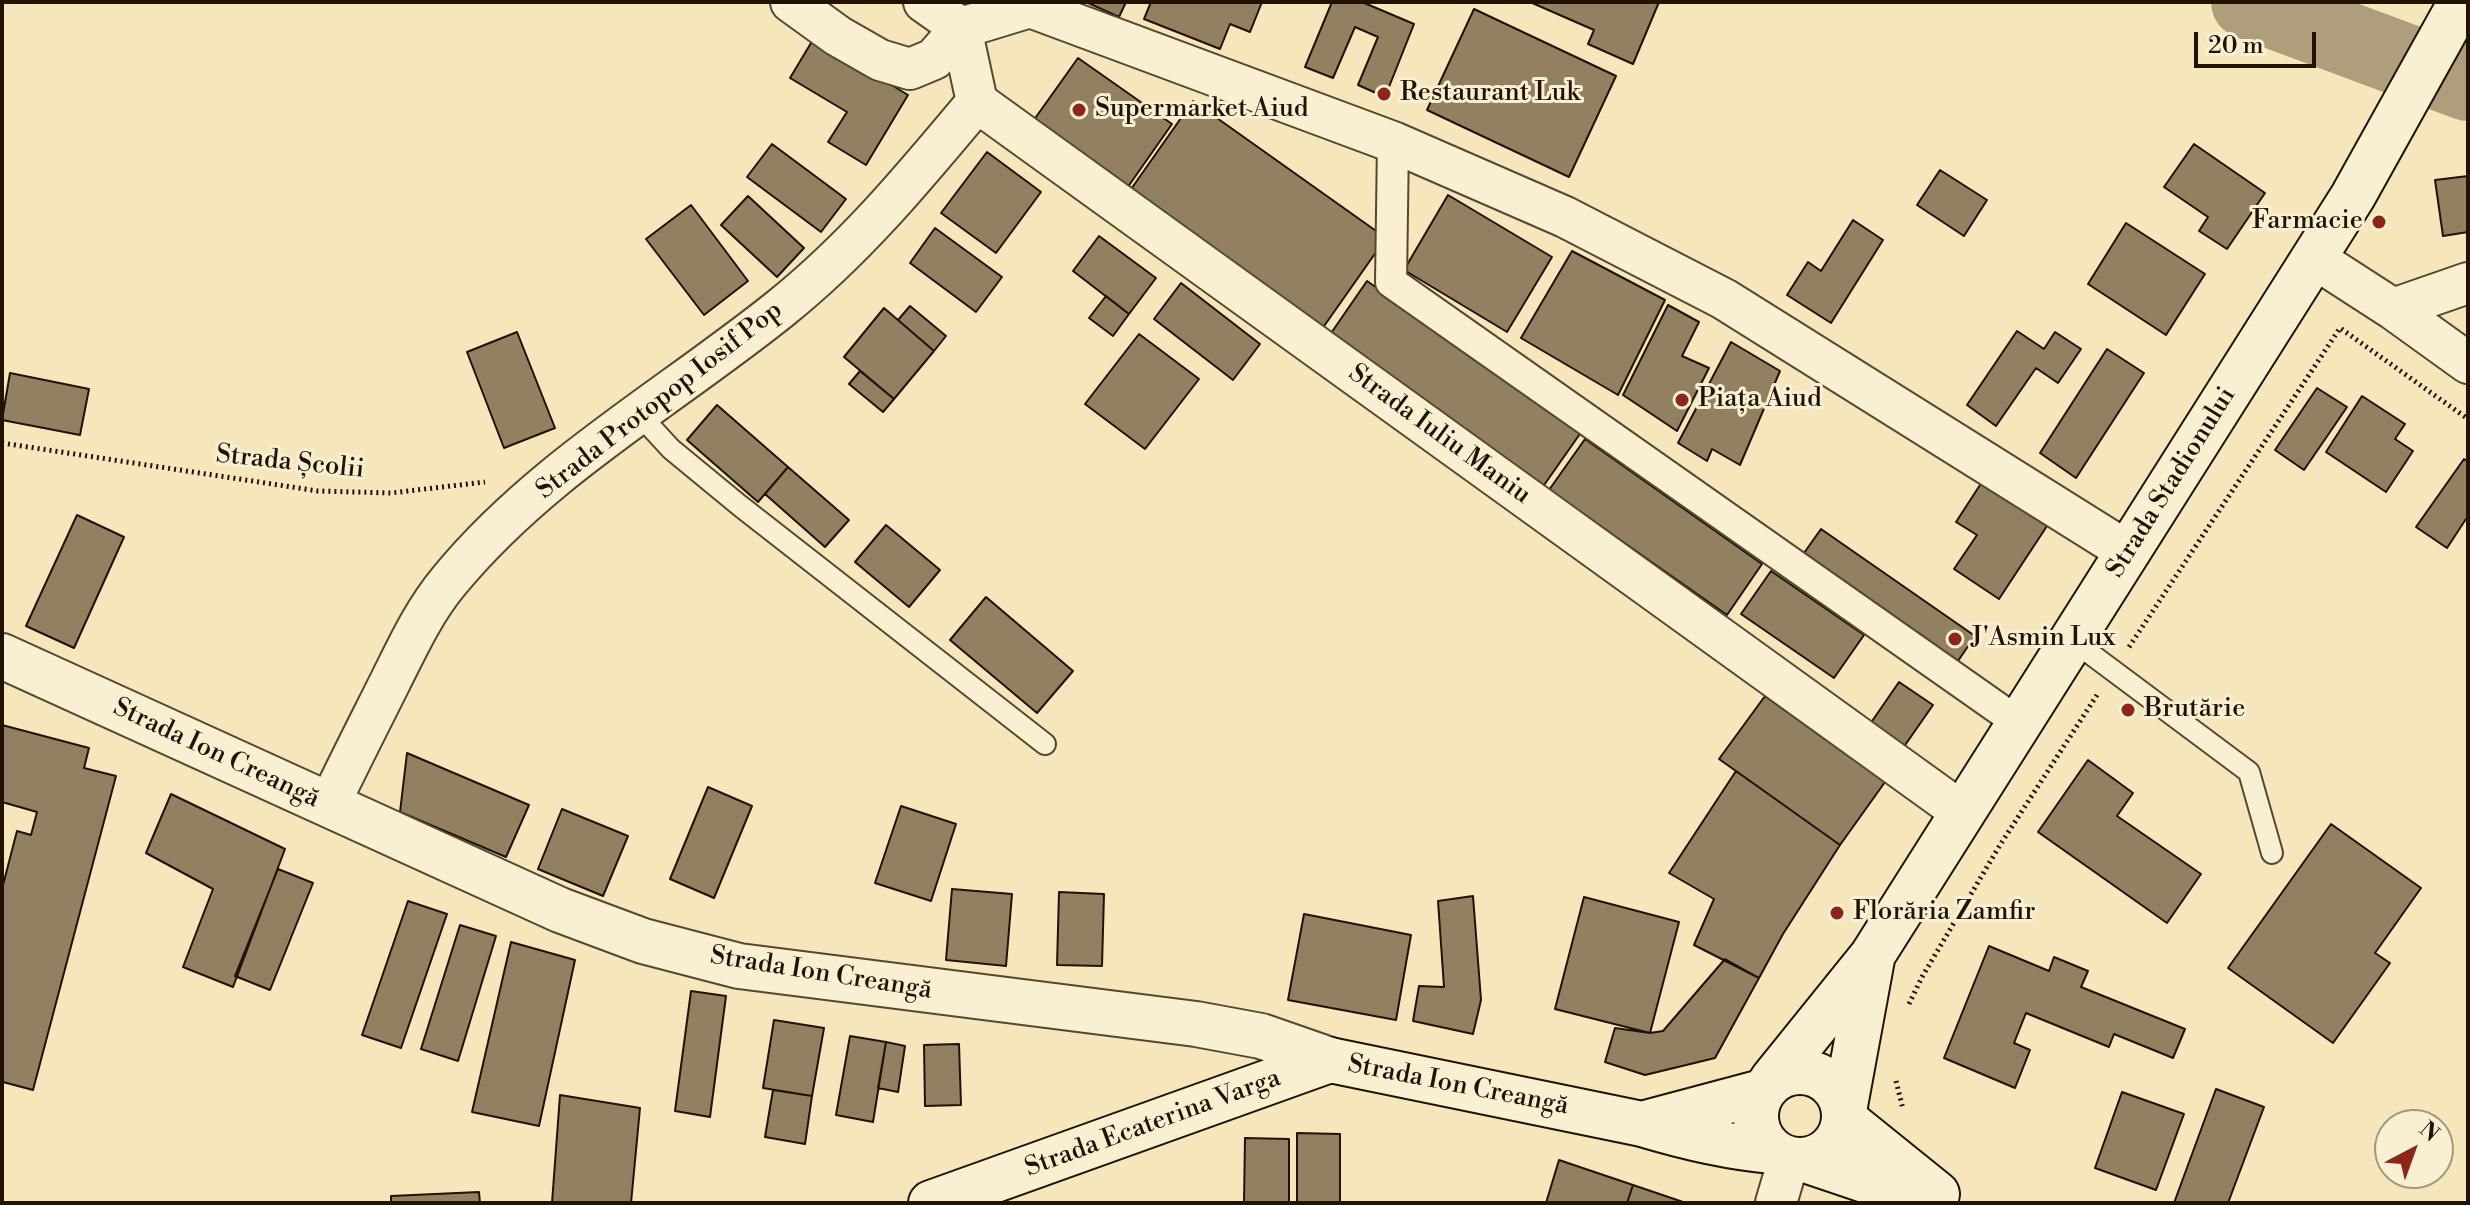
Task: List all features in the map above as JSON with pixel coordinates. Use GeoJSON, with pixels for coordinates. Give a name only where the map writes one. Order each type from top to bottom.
{"type":"FeatureCollection","features":[{"type":"Feature","properties":{"kind":"main road","name":"Strada Stadionului"},"geometry":{"type":"LineString","coordinates":[[1767,1086],[1872,956],[2353,196],[2461,2]]}},
{"type":"Feature","properties":{"kind":"main road","name":"Strada Ion Creangă"},"geometry":{"type":"LineString","coordinates":[[2,656],[560,910],[643,941],[739,966],[1196,1024],[1261,1036],[1330,1060],[1642,1124],[1733,1148],[1788,1157],[1933,1203]]}},
{"type":"Feature","properties":{"kind":"main road","name":"Strada Stadionului"},"geometry":{"type":"LineString","coordinates":[[1844,1115],[1872,956]]}},
{"type":"Feature","properties":{"kind":"main road","name":"Strada Ecaterina Varga"},"geometry":{"type":"LineString","coordinates":[[931,1203],[1330,1060]]}},
{"type":"Feature","properties":{"kind":"main road"},"geometry":{"type":"LineString","coordinates":[[1801,1071],[1818,1074],[1831,1083],[1840,1096],[1844,1115],[1841,1134],[1820,1156],[1788,1157],[1760,1138],[1755,1112],[1767,1086],[1786,1073],[1801,1071]]}},
{"type":"Feature","properties":{"kind":"main road","name":"Strada Ion Creangă"},"geometry":{"type":"LineString","coordinates":[[1642,1124],[1767,1086]]}},
{"type":"Feature","properties":{"kind":"main road"},"geometry":{"type":"LineString","coordinates":[[1844,1115],[1948,1203]]}},
{"type":"Feature","properties":{"kind":"street"},"geometry":{"type":"LineString","coordinates":[[791,2],[838,36],[880,60],[910,69],[934,59],[961,28],[1030,7],[1393,142],[1565,217],[1724,299],[2128,552]]}},
{"type":"Feature","properties":{"kind":"street"},"geometry":{"type":"LineString","coordinates":[[924,2],[961,28],[977,102]]}},
{"type":"Feature","properties":{"kind":"street","name":"Strada Protopop Iosif Pop"},"geometry":{"type":"LineString","coordinates":[[329,805],[419,624],[447,583],[491,533],[612,430],[779,310],[832,265],[880,217],[977,102]]}},
{"type":"Feature","properties":{"kind":"street","name":"Strada Iuliu Maniu"},"geometry":{"type":"LineString","coordinates":[[977,102],[1963,813]]}},
{"type":"Feature","properties":{"kind":"street"},"geometry":{"type":"LineString","coordinates":[[1393,142],[1391,282],[2019,723]]}},
{"type":"Feature","properties":{"kind":"street"},"geometry":{"type":"LineString","coordinates":[[2314,258],[2468,363]]}},
{"type":"Feature","properties":{"kind":"street"},"geometry":{"type":"LineString","coordinates":[[2393,309],[2468,283]]}},
{"type":"Feature","properties":{"kind":"street"},"geometry":{"type":"LineString","coordinates":[[1776,1203],[1788,1157]]}},
{"type":"Feature","properties":{"kind":"lane"},"geometry":{"type":"LineString","coordinates":[[637,412],[671,449],[727,496],[1045,744]]}},
{"type":"Feature","properties":{"kind":"lane"},"geometry":{"type":"LineString","coordinates":[[2072,640],[2249,772],[2272,853]]}},
{"type":"Feature","properties":{"kind":"path","name":"Strada Școlii"},"geometry":{"type":"LineString","coordinates":[[2,443],[318,491],[391,493],[482,483],[497,477]]}},
{"type":"Feature","properties":{"kind":"building"},"geometry":{"type":"Polygon","coordinates":[[[1086,2],[1126,2],[1119,17],[1086,2]]]}},
{"type":"Feature","properties":{"kind":"building"},"geometry":{"type":"Polygon","coordinates":[[[1151,2],[1262,2],[1250,32],[1230,24],[1220,49],[1144,19],[1151,2]]]}},
{"type":"Feature","properties":{"kind":"building"},"geometry":{"type":"Polygon","coordinates":[[[1332,2],[1362,2],[1414,24],[1385,97],[1358,85],[1378,37],[1355,27],[1333,78],[1305,67],[1332,2]]]}},
{"type":"Feature","properties":{"kind":"building"},"geometry":{"type":"Polygon","coordinates":[[[1530,2],[1659,2],[1633,64],[1588,44],[1594,30],[1530,2]]]}},
{"type":"Feature","properties":{"kind":"building"},"geometry":{"type":"Polygon","coordinates":[[[1474,9],[1616,76],[1569,177],[1427,110],[1474,9]]]}},
{"type":"Feature","properties":{"kind":"building"},"geometry":{"type":"Polygon","coordinates":[[[814,38],[908,95],[866,165],[828,142],[847,112],[790,78],[814,38]]]}},
{"type":"Feature","properties":{"kind":"building"},"geometry":{"type":"Polygon","coordinates":[[[1078,58],[1172,124],[1125,191],[1031,124],[1078,58]]]}},
{"type":"Feature","properties":{"kind":"building"},"geometry":{"type":"Polygon","coordinates":[[[1193,101],[1386,238],[1322,329],[1129,192],[1193,101]]]}},
{"type":"Feature","properties":{"kind":"building"},"geometry":{"type":"Polygon","coordinates":[[[772,144],[846,199],[821,232],[747,177],[772,144]]]}},
{"type":"Feature","properties":{"kind":"building"},"geometry":{"type":"Polygon","coordinates":[[[2194,144],[2265,193],[2227,249],[2199,231],[2208,217],[2164,187],[2194,144]]]}},
{"type":"Feature","properties":{"kind":"building"},"geometry":{"type":"Polygon","coordinates":[[[987,152],[1041,192],[996,253],[941,213],[987,152]]]}},
{"type":"Feature","properties":{"kind":"building"},"geometry":{"type":"Polygon","coordinates":[[[1940,170],[1987,200],[1964,236],[1917,205],[1940,170]]]}},
{"type":"Feature","properties":{"kind":"building"},"geometry":{"type":"Polygon","coordinates":[[[2468,176],[2468,232],[2443,236],[2435,180],[2468,176]]]}},
{"type":"Feature","properties":{"kind":"building"},"geometry":{"type":"Polygon","coordinates":[[[1448,195],[1552,257],[1507,332],[1404,270],[1448,195]]]}},
{"type":"Feature","properties":{"kind":"building"},"geometry":{"type":"Polygon","coordinates":[[[748,196],[804,248],[777,277],[721,225],[748,196]]]}},
{"type":"Feature","properties":{"kind":"building"},"geometry":{"type":"Polygon","coordinates":[[[691,205],[748,281],[704,315],[646,239],[691,205]]]}},
{"type":"Feature","properties":{"kind":"building"},"geometry":{"type":"Polygon","coordinates":[[[1853,220],[1883,240],[1831,323],[1787,295],[1808,262],[1821,271],[1853,220]]]}},
{"type":"Feature","properties":{"kind":"building"},"geometry":{"type":"Polygon","coordinates":[[[2126,223],[2205,274],[2166,335],[2088,284],[2126,223]]]}},
{"type":"Feature","properties":{"kind":"building"},"geometry":{"type":"Polygon","coordinates":[[[935,228],[1002,277],[976,312],[910,263],[935,228]]]}},
{"type":"Feature","properties":{"kind":"building"},"geometry":{"type":"Polygon","coordinates":[[[1099,236],[1156,278],[1129,314],[1073,271],[1099,236]]]}},
{"type":"Feature","properties":{"kind":"building"},"geometry":{"type":"Polygon","coordinates":[[[1572,251],[1665,300],[1618,395],[1521,338],[1572,251]]]}},
{"type":"Feature","properties":{"kind":"building"},"geometry":{"type":"Polygon","coordinates":[[[1367,281],[1582,431],[1542,488],[1327,339],[1367,281]]]}},
{"type":"Feature","properties":{"kind":"building"},"geometry":{"type":"Polygon","coordinates":[[[1181,283],[1260,344],[1233,380],[1154,319],[1181,283]]]}},
{"type":"Feature","properties":{"kind":"building"},"geometry":{"type":"Polygon","coordinates":[[[1106,296],[1129,314],[1113,336],[1089,318],[1106,296]]]}},
{"type":"Feature","properties":{"kind":"building"},"geometry":{"type":"Polygon","coordinates":[[[1668,305],[1699,322],[1682,356],[1709,368],[1677,431],[1623,395],[1668,305]]]}},
{"type":"Feature","properties":{"kind":"building"},"geometry":{"type":"Polygon","coordinates":[[[910,306],[946,336],[934,351],[898,320],[910,306]]]}},
{"type":"Feature","properties":{"kind":"building"},"geometry":{"type":"Polygon","coordinates":[[[884,308],[934,351],[894,399],[844,357],[884,308]]]}},
{"type":"Feature","properties":{"kind":"building"},"geometry":{"type":"Polygon","coordinates":[[[2017,331],[2044,349],[2055,332],[2081,349],[2058,383],[2036,368],[1996,426],[1967,405],[2017,331]]]}},
{"type":"Feature","properties":{"kind":"building"},"geometry":{"type":"Polygon","coordinates":[[[517,332],[555,428],[504,448],[467,352],[517,332]]]}},
{"type":"Feature","properties":{"kind":"building"},"geometry":{"type":"Polygon","coordinates":[[[1139,334],[1199,379],[1145,449],[1085,404],[1139,334]]]}},
{"type":"Feature","properties":{"kind":"building"},"geometry":{"type":"Polygon","coordinates":[[[1731,342],[1780,371],[1740,465],[1712,449],[1707,461],[1678,443],[1731,342]]]}},
{"type":"Feature","properties":{"kind":"building"},"geometry":{"type":"Polygon","coordinates":[[[2107,349],[2144,373],[2076,478],[2040,453],[2107,349]]]}},
{"type":"Feature","properties":{"kind":"building"},"geometry":{"type":"Polygon","coordinates":[[[860,371],[894,399],[883,412],[849,384],[860,371]]]}},
{"type":"Feature","properties":{"kind":"building"},"geometry":{"type":"Polygon","coordinates":[[[10,373],[89,389],[80,435],[2,420],[10,373]]]}},
{"type":"Feature","properties":{"kind":"building"},"geometry":{"type":"Polygon","coordinates":[[[2317,388],[2347,407],[2304,470],[2275,450],[2317,388]]]}},
{"type":"Feature","properties":{"kind":"building"},"geometry":{"type":"Polygon","coordinates":[[[2362,396],[2405,424],[2395,439],[2413,451],[2386,492],[2326,452],[2362,396]]]}},
{"type":"Feature","properties":{"kind":"building"},"geometry":{"type":"Polygon","coordinates":[[[717,405],[788,467],[758,502],[687,440],[717,405]]]}},
{"type":"Feature","properties":{"kind":"building"},"geometry":{"type":"Polygon","coordinates":[[[1585,439],[1762,564],[1727,615],[1549,490],[1585,439]]]}},
{"type":"Feature","properties":{"kind":"building"},"geometry":{"type":"Polygon","coordinates":[[[2464,459],[2468,462],[2468,521],[2466,519],[2447,548],[2416,527],[2464,459]]]}},
{"type":"Feature","properties":{"kind":"building"},"geometry":{"type":"Polygon","coordinates":[[[788,467],[849,520],[825,547],[765,494],[788,467]]]}},
{"type":"Feature","properties":{"kind":"building"},"geometry":{"type":"Polygon","coordinates":[[[1982,482],[2047,526],[1999,599],[1954,569],[1977,535],[1956,522],[1982,482]]]}},
{"type":"Feature","properties":{"kind":"building"},"geometry":{"type":"Polygon","coordinates":[[[77,515],[124,537],[74,648],[26,626],[77,515]]]}},
{"type":"Feature","properties":{"kind":"building"},"geometry":{"type":"Polygon","coordinates":[[[886,525],[940,570],[909,607],[855,562],[886,525]]]}},
{"type":"Feature","properties":{"kind":"building"},"geometry":{"type":"Polygon","coordinates":[[[1821,529],[1975,636],[1958,661],[1804,553],[1821,529]]]}},
{"type":"Feature","properties":{"kind":"building"},"geometry":{"type":"Polygon","coordinates":[[[1771,571],[1864,635],[1834,678],[1741,614],[1771,571]]]}},
{"type":"Feature","properties":{"kind":"building"},"geometry":{"type":"Polygon","coordinates":[[[986,597],[1073,671],[1037,713],[950,640],[986,597]]]}},
{"type":"Feature","properties":{"kind":"building"},"geometry":{"type":"Polygon","coordinates":[[[1899,682],[1933,705],[1901,751],[1868,727],[1899,682]]]}},
{"type":"Feature","properties":{"kind":"building"},"geometry":{"type":"Polygon","coordinates":[[[1765,696],[1885,782],[1840,845],[1719,759],[1765,696]]]}},
{"type":"Feature","properties":{"kind":"building"},"geometry":{"type":"Polygon","coordinates":[[[2,725],[89,748],[84,768],[116,776],[33,1090],[3,1082],[2,1086],[2,889],[17,831],[31,835],[37,812],[2,802],[2,725]]]}},
{"type":"Feature","properties":{"kind":"building"},"geometry":{"type":"Polygon","coordinates":[[[407,753],[529,805],[506,857],[400,812],[407,753]]]}},
{"type":"Feature","properties":{"kind":"building"},"geometry":{"type":"Polygon","coordinates":[[[2088,760],[2133,793],[2117,816],[2201,874],[2167,923],[2038,832],[2088,760]]]}},
{"type":"Feature","properties":{"kind":"building"},"geometry":{"type":"Polygon","coordinates":[[[1736,771],[1840,845],[1759,978],[1694,945],[1714,899],[1669,873],[1736,771]]]}},
{"type":"Feature","properties":{"kind":"building"},"geometry":{"type":"Polygon","coordinates":[[[708,787],[752,806],[714,898],[670,879],[708,787]]]}},
{"type":"Feature","properties":{"kind":"building"},"geometry":{"type":"Polygon","coordinates":[[[171,794],[285,849],[233,987],[183,967],[213,889],[146,853],[171,794]]]}},
{"type":"Feature","properties":{"kind":"building"},"geometry":{"type":"Polygon","coordinates":[[[901,806],[956,824],[931,901],[875,883],[901,806]]]}},
{"type":"Feature","properties":{"kind":"building"},"geometry":{"type":"Polygon","coordinates":[[[562,809],[628,836],[603,896],[538,869],[562,809]]]}},
{"type":"Feature","properties":{"kind":"building"},"geometry":{"type":"Polygon","coordinates":[[[2331,824],[2421,888],[2375,953],[2390,963],[2333,1043],[2228,968],[2331,824]]]}},
{"type":"Feature","properties":{"kind":"building"},"geometry":{"type":"Polygon","coordinates":[[[278,869],[313,883],[270,990],[235,976],[278,869]]]}},
{"type":"Feature","properties":{"kind":"building"},"geometry":{"type":"Polygon","coordinates":[[[952,889],[1012,894],[1006,966],[946,960],[952,889]]]}},
{"type":"Feature","properties":{"kind":"building"},"geometry":{"type":"Polygon","coordinates":[[[1059,892],[1104,894],[1102,966],[1057,965],[1059,892]]]}},
{"type":"Feature","properties":{"kind":"building"},"geometry":{"type":"Polygon","coordinates":[[[1473,896],[1481,1000],[1473,1034],[1413,1021],[1419,986],[1444,987],[1438,901],[1473,896]]]}},
{"type":"Feature","properties":{"kind":"building"},"geometry":{"type":"Polygon","coordinates":[[[1584,897],[1679,922],[1650,1033],[1555,1009],[1584,897]]]}},
{"type":"Feature","properties":{"kind":"building"},"geometry":{"type":"Polygon","coordinates":[[[408,901],[447,914],[401,1048],[362,1035],[408,901]]]}},
{"type":"Feature","properties":{"kind":"building"},"geometry":{"type":"Polygon","coordinates":[[[1304,914],[1411,935],[1396,1020],[1288,1000],[1304,914]]]}},
{"type":"Feature","properties":{"kind":"building"},"geometry":{"type":"Polygon","coordinates":[[[460,925],[496,936],[458,1061],[421,1049],[460,925]]]}},
{"type":"Feature","properties":{"kind":"building"},"geometry":{"type":"Polygon","coordinates":[[[511,942],[575,960],[539,1126],[472,1112],[511,942]]]}},
{"type":"Feature","properties":{"kind":"building"},"geometry":{"type":"Polygon","coordinates":[[[1989,946],[2049,971],[2054,957],[2088,971],[2081,987],[2185,1029],[2173,1058],[2114,1034],[2109,1047],[2026,1013],[2014,1043],[2030,1050],[2015,1088],[1944,1058],[1989,946]]]}},
{"type":"Feature","properties":{"kind":"building"},"geometry":{"type":"Polygon","coordinates":[[[1725,959],[1759,978],[1715,1058],[1645,1075],[1605,1062],[1615,1028],[1650,1033],[1663,1031],[1725,959]]]}},
{"type":"Feature","properties":{"kind":"building"},"geometry":{"type":"Polygon","coordinates":[[[691,991],[726,996],[710,1117],[675,1111],[691,991]]]}},
{"type":"Feature","properties":{"kind":"building"},"geometry":{"type":"Polygon","coordinates":[[[774,1020],[824,1028],[812,1096],[763,1088],[774,1020]]]}},
{"type":"Feature","properties":{"kind":"building"},"geometry":{"type":"Polygon","coordinates":[[[850,1036],[886,1042],[873,1122],[836,1115],[850,1036]]]}},
{"type":"Feature","properties":{"kind":"building"},"geometry":{"type":"Polygon","coordinates":[[[886,1042],[905,1046],[898,1092],[878,1088],[886,1042]]]}},
{"type":"Feature","properties":{"kind":"building"},"geometry":{"type":"Polygon","coordinates":[[[959,1044],[961,1105],[925,1106],[924,1045],[959,1044]]]}},
{"type":"Feature","properties":{"kind":"building"},"geometry":{"type":"Polygon","coordinates":[[[2216,1089],[2264,1107],[2228,1203],[2174,1203],[2216,1089]]]}},
{"type":"Feature","properties":{"kind":"building"},"geometry":{"type":"Polygon","coordinates":[[[773,1090],[812,1096],[805,1144],[765,1137],[773,1090]]]}},
{"type":"Feature","properties":{"kind":"building"},"geometry":{"type":"Polygon","coordinates":[[[2122,1092],[2184,1114],[2156,1190],[2095,1168],[2122,1092]]]}},
{"type":"Feature","properties":{"kind":"building"},"geometry":{"type":"Polygon","coordinates":[[[560,1095],[640,1108],[631,1203],[552,1203],[560,1095]]]}},
{"type":"Feature","properties":{"kind":"building"},"geometry":{"type":"Polygon","coordinates":[[[1297,1133],[1340,1134],[1340,1203],[1297,1203],[1297,1133]]]}},
{"type":"Feature","properties":{"kind":"building"},"geometry":{"type":"Polygon","coordinates":[[[1245,1138],[1289,1139],[1289,1203],[1244,1203],[1245,1138]]]}},
{"type":"Feature","properties":{"kind":"building"},"geometry":{"type":"Polygon","coordinates":[[[1559,1160],[1633,1185],[1627,1203],[1546,1203],[1559,1160]]]}},
{"type":"Feature","properties":{"kind":"building"},"geometry":{"type":"Polygon","coordinates":[[[1633,1185],[1686,1203],[1627,1203],[1633,1185]]]}},
{"type":"Feature","properties":{"kind":"building"},"geometry":{"type":"Polygon","coordinates":[[[479,1192],[480,1203],[391,1203],[391,1196],[479,1192]]]}},
{"type":"Feature","properties":{"kind":"waterway"},"geometry":{"type":"LineString","coordinates":[[2248,2],[2468,84]]}},
{"type":"Feature","properties":{"kind":"place","name":"Restaurant Luk"},"geometry":{"type":"Point","coordinates":[1384,94]}},
{"type":"Feature","properties":{"kind":"place","name":"Supermarket Aiud"},"geometry":{"type":"Point","coordinates":[1079,110]}},
{"type":"Feature","properties":{"kind":"place","name":"Farmacie"},"geometry":{"type":"Point","coordinates":[2379,222]}},
{"type":"Feature","properties":{"kind":"place","name":"Piața Aiud"},"geometry":{"type":"Point","coordinates":[1682,400]}},
{"type":"Feature","properties":{"kind":"place","name":"J'Asmin Lux"},"geometry":{"type":"Point","coordinates":[1955,639]}},
{"type":"Feature","properties":{"kind":"place","name":"Brutărie"},"geometry":{"type":"Point","coordinates":[2128,710]}},
{"type":"Feature","properties":{"kind":"place","name":"Florăria Zamfir"},"geometry":{"type":"Point","coordinates":[1837,913]}}]}
